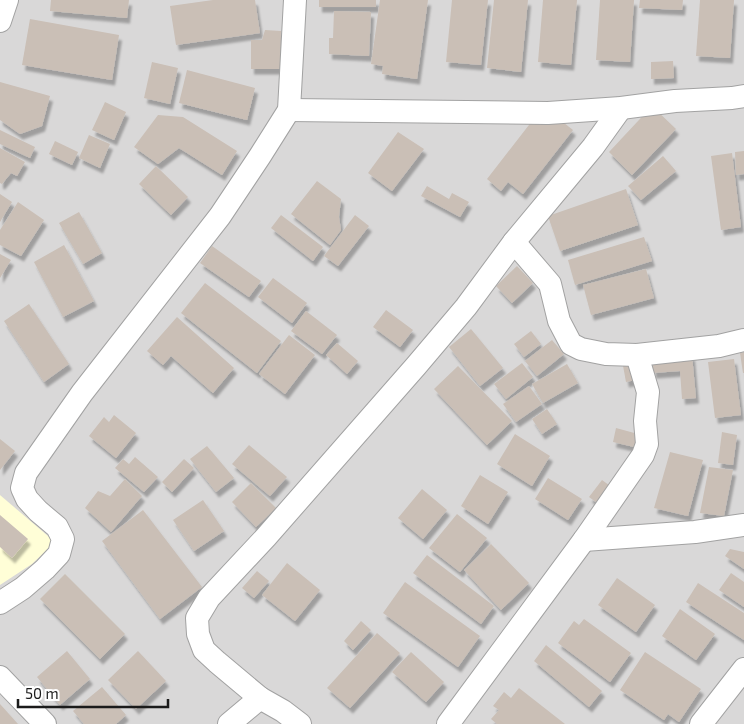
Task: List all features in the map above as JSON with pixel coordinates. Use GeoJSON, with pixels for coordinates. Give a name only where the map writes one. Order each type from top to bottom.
{"type":"FeatureCollection","features":[{"type":"Feature","properties":{"kind":"street"},"geometry":{"type":"LineString","coordinates":[[0,21],[7,0]]}},
{"type":"Feature","properties":{"kind":"street"},"geometry":{"type":"LineString","coordinates":[[0,603],[23,588],[45,569],[59,554],[63,539],[57,527],[27,499],[22,488],[26,474],[82,393],[220,216],[289,110],[295,0]]}},
{"type":"Feature","properties":{"kind":"street"},"geometry":{"type":"LineString","coordinates":[[289,110],[548,113],[744,96]]}},
{"type":"Feature","properties":{"kind":"street"},"geometry":{"type":"LineString","coordinates":[[300,724],[283,711],[260,698],[204,650],[198,634],[197,618],[209,598],[266,536],[466,307],[514,242],[593,147],[621,108]]}},
{"type":"Feature","properties":{"kind":"street"},"geometry":{"type":"LineString","coordinates":[[514,242],[550,284],[559,320],[572,344],[581,349],[606,354],[637,354],[718,346],[744,340]]}},
{"type":"Feature","properties":{"kind":"street"},"geometry":{"type":"LineString","coordinates":[[448,724],[584,540],[643,455],[646,444],[645,421],[648,392],[637,354]]}},
{"type":"Feature","properties":{"kind":"street"},"geometry":{"type":"LineString","coordinates":[[584,540],[695,532],[744,526]]}},
{"type":"Feature","properties":{"kind":"street"},"geometry":{"type":"LineString","coordinates":[[701,724],[744,669]]}},
{"type":"Feature","properties":{"kind":"street"},"geometry":{"type":"LineString","coordinates":[[0,677],[46,724]]}},
{"type":"Feature","properties":{"kind":"street"},"geometry":{"type":"LineString","coordinates":[[229,724],[260,698]]}},
{"type":"Feature","properties":{"kind":"shaded area"},"geometry":{"type":"Polygon","coordinates":[[[0,0],[744,0],[744,724],[0,724],[0,0]]]}},
{"type":"Feature","properties":{"kind":"shaded area"},"geometry":{"type":"Polygon","coordinates":[[[0,495],[55,542],[32,564],[0,585],[0,495]]]}},
{"type":"Feature","properties":{"kind":"building"},"geometry":{"type":"Polygon","coordinates":[[[51,0],[129,0],[127,18],[50,11],[51,0]]]}},
{"type":"Feature","properties":{"kind":"building"},"geometry":{"type":"Polygon","coordinates":[[[213,0],[255,0],[260,33],[176,45],[170,6],[213,0]]]}},
{"type":"Feature","properties":{"kind":"building"},"geometry":{"type":"Polygon","coordinates":[[[319,0],[376,0],[376,7],[319,7],[319,0]]]}},
{"type":"Feature","properties":{"kind":"building"},"geometry":{"type":"Polygon","coordinates":[[[380,0],[428,0],[417,79],[382,74],[383,66],[371,64],[380,0]]]}},
{"type":"Feature","properties":{"kind":"building"},"geometry":{"type":"Polygon","coordinates":[[[452,0],[488,0],[481,65],[446,62],[452,0]]]}},
{"type":"Feature","properties":{"kind":"building"},"geometry":{"type":"Polygon","coordinates":[[[494,0],[528,0],[521,72],[487,68],[494,0]]]}},
{"type":"Feature","properties":{"kind":"building"},"geometry":{"type":"Polygon","coordinates":[[[543,0],[577,0],[571,65],[538,62],[543,0]]]}},
{"type":"Feature","properties":{"kind":"building"},"geometry":{"type":"Polygon","coordinates":[[[600,0],[634,0],[630,62],[596,60],[600,0]]]}},
{"type":"Feature","properties":{"kind":"building"},"geometry":{"type":"Polygon","coordinates":[[[640,0],[683,0],[682,10],[639,8],[640,0]]]}},
{"type":"Feature","properties":{"kind":"building"},"geometry":{"type":"Polygon","coordinates":[[[700,0],[734,0],[730,58],[696,56],[700,0]]]}},
{"type":"Feature","properties":{"kind":"building"},"geometry":{"type":"Polygon","coordinates":[[[334,11],[371,12],[369,56],[329,54],[329,38],[333,38],[334,11]]]}},
{"type":"Feature","properties":{"kind":"building"},"geometry":{"type":"Polygon","coordinates":[[[30,19],[119,35],[112,80],[22,65],[30,19]]]}},
{"type":"Feature","properties":{"kind":"building"},"geometry":{"type":"Polygon","coordinates":[[[265,30],[281,31],[280,69],[251,69],[251,40],[262,40],[265,30]]]}},
{"type":"Feature","properties":{"kind":"building"},"geometry":{"type":"Polygon","coordinates":[[[673,61],[674,78],[651,79],[651,62],[673,61]]]}},
{"type":"Feature","properties":{"kind":"building"},"geometry":{"type":"Polygon","coordinates":[[[152,62],[178,68],[170,104],[144,98],[152,62]]]}},
{"type":"Feature","properties":{"kind":"building"},"geometry":{"type":"Polygon","coordinates":[[[187,70],[255,88],[247,120],[179,103],[187,70]]]}},
{"type":"Feature","properties":{"kind":"building"},"geometry":{"type":"Polygon","coordinates":[[[0,82],[50,96],[42,126],[20,134],[0,120],[0,82]]]}},
{"type":"Feature","properties":{"kind":"building"},"geometry":{"type":"Polygon","coordinates":[[[105,102],[126,112],[114,140],[92,130],[105,102]]]}},
{"type":"Feature","properties":{"kind":"building"},"geometry":{"type":"Polygon","coordinates":[[[652,106],[676,129],[632,175],[609,152],[652,106]]]}},
{"type":"Feature","properties":{"kind":"building"},"geometry":{"type":"Polygon","coordinates":[[[539,112],[555,124],[559,119],[573,130],[523,194],[508,182],[501,191],[487,179],[539,112]]]}},
{"type":"Feature","properties":{"kind":"building"},"geometry":{"type":"Polygon","coordinates":[[[158,115],[183,117],[237,151],[222,175],[179,148],[158,164],[134,147],[158,115]]]}},
{"type":"Feature","properties":{"kind":"building"},"geometry":{"type":"Polygon","coordinates":[[[0,130],[35,147],[30,158],[0,144],[0,130]]]}},
{"type":"Feature","properties":{"kind":"building"},"geometry":{"type":"Polygon","coordinates":[[[398,132],[424,149],[392,191],[368,173],[398,132]]]}},
{"type":"Feature","properties":{"kind":"building"},"geometry":{"type":"Polygon","coordinates":[[[89,135],[110,144],[100,168],[79,158],[89,135]]]}},
{"type":"Feature","properties":{"kind":"building"},"geometry":{"type":"Polygon","coordinates":[[[55,141],[78,152],[72,165],[49,154],[55,141]]]}},
{"type":"Feature","properties":{"kind":"building"},"geometry":{"type":"Polygon","coordinates":[[[0,148],[25,162],[17,176],[11,173],[2,184],[0,183],[0,148]]]}},
{"type":"Feature","properties":{"kind":"building"},"geometry":{"type":"Polygon","coordinates":[[[744,151],[744,174],[736,175],[735,152],[744,151]]]}},
{"type":"Feature","properties":{"kind":"building"},"geometry":{"type":"Polygon","coordinates":[[[732,153],[741,227],[721,230],[711,156],[732,153]]]}},
{"type":"Feature","properties":{"kind":"building"},"geometry":{"type":"Polygon","coordinates":[[[663,156],[676,171],[641,200],[628,186],[663,156]]]}},
{"type":"Feature","properties":{"kind":"building"},"geometry":{"type":"Polygon","coordinates":[[[156,166],[188,197],[171,215],[139,184],[156,166]]]}},
{"type":"Feature","properties":{"kind":"building"},"geometry":{"type":"Polygon","coordinates":[[[317,181],[341,199],[339,217],[341,230],[330,245],[291,214],[317,181]]]}},
{"type":"Feature","properties":{"kind":"building"},"geometry":{"type":"Polygon","coordinates":[[[427,186],[449,199],[452,193],[469,202],[460,217],[421,196],[427,186]]]}},
{"type":"Feature","properties":{"kind":"building"},"geometry":{"type":"Polygon","coordinates":[[[626,189],[638,225],[560,251],[548,216],[626,189]]]}},
{"type":"Feature","properties":{"kind":"building"},"geometry":{"type":"Polygon","coordinates":[[[0,194],[12,202],[0,222],[0,194]]]}},
{"type":"Feature","properties":{"kind":"building"},"geometry":{"type":"Polygon","coordinates":[[[18,202],[44,220],[21,256],[0,245],[0,230],[18,202]]]}},
{"type":"Feature","properties":{"kind":"building"},"geometry":{"type":"Polygon","coordinates":[[[79,212],[102,253],[83,264],[59,223],[79,212]]]}},
{"type":"Feature","properties":{"kind":"building"},"geometry":{"type":"Polygon","coordinates":[[[281,215],[323,247],[313,261],[271,228],[281,215]]]}},
{"type":"Feature","properties":{"kind":"building"},"geometry":{"type":"Polygon","coordinates":[[[355,215],[369,226],[338,266],[324,256],[355,215]]]}},
{"type":"Feature","properties":{"kind":"building"},"geometry":{"type":"Polygon","coordinates":[[[644,237],[652,261],[575,285],[568,260],[644,237]]]}},
{"type":"Feature","properties":{"kind":"building"},"geometry":{"type":"Polygon","coordinates":[[[64,245],[94,301],[63,317],[34,262],[64,245]]]}},
{"type":"Feature","properties":{"kind":"building"},"geometry":{"type":"Polygon","coordinates":[[[212,246],[261,281],[249,297],[200,263],[212,246]]]}},
{"type":"Feature","properties":{"kind":"building"},"geometry":{"type":"Polygon","coordinates":[[[0,254],[11,260],[0,278],[0,254]]]}},
{"type":"Feature","properties":{"kind":"building"},"geometry":{"type":"Polygon","coordinates":[[[517,266],[533,283],[512,303],[496,286],[517,266]]]}},
{"type":"Feature","properties":{"kind":"building"},"geometry":{"type":"Polygon","coordinates":[[[646,269],[654,298],[591,315],[583,285],[646,269]]]}},
{"type":"Feature","properties":{"kind":"building"},"geometry":{"type":"Polygon","coordinates":[[[273,278],[307,303],[292,323],[258,297],[273,278]]]}},
{"type":"Feature","properties":{"kind":"building"},"geometry":{"type":"Polygon","coordinates":[[[205,283],[281,341],[257,373],[181,313],[205,283]]]}},
{"type":"Feature","properties":{"kind":"building"},"geometry":{"type":"Polygon","coordinates":[[[29,304],[69,364],[44,382],[4,321],[29,304]]]}},
{"type":"Feature","properties":{"kind":"building"},"geometry":{"type":"Polygon","coordinates":[[[386,310],[413,330],[400,347],[373,327],[386,310]]]}},
{"type":"Feature","properties":{"kind":"building"},"geometry":{"type":"Polygon","coordinates":[[[306,311],[337,335],[322,354],[291,331],[306,311]]]}},
{"type":"Feature","properties":{"kind":"building"},"geometry":{"type":"Polygon","coordinates":[[[177,317],[234,368],[213,393],[171,356],[163,365],[147,351],[177,317]]]}},
{"type":"Feature","properties":{"kind":"building"},"geometry":{"type":"Polygon","coordinates":[[[471,329],[503,368],[480,386],[449,347],[471,329]]]}},
{"type":"Feature","properties":{"kind":"building"},"geometry":{"type":"Polygon","coordinates":[[[531,331],[541,344],[524,357],[514,344],[531,331]]]}},
{"type":"Feature","properties":{"kind":"building"},"geometry":{"type":"Polygon","coordinates":[[[289,335],[315,355],[285,394],[259,374],[289,335]]]}},
{"type":"Feature","properties":{"kind":"building"},"geometry":{"type":"Polygon","coordinates":[[[552,340],[564,354],[537,376],[525,361],[552,340]]]}},
{"type":"Feature","properties":{"kind":"building"},"geometry":{"type":"Polygon","coordinates":[[[337,343],[358,361],[347,374],[326,355],[337,343]]]}},
{"type":"Feature","properties":{"kind":"building"},"geometry":{"type":"Polygon","coordinates":[[[744,352],[744,373],[743,373],[740,353],[744,352]]]}},
{"type":"Feature","properties":{"kind":"building"},"geometry":{"type":"Polygon","coordinates":[[[692,355],[696,398],[682,399],[680,371],[653,373],[652,357],[692,355]]]}},
{"type":"Feature","properties":{"kind":"building"},"geometry":{"type":"Polygon","coordinates":[[[636,358],[640,379],[626,382],[622,360],[636,358]]]}},
{"type":"Feature","properties":{"kind":"building"},"geometry":{"type":"Polygon","coordinates":[[[734,359],[741,415],[715,418],[708,362],[734,359]]]}},
{"type":"Feature","properties":{"kind":"building"},"geometry":{"type":"Polygon","coordinates":[[[522,363],[533,377],[506,399],[494,384],[522,363]]]}},
{"type":"Feature","properties":{"kind":"building"},"geometry":{"type":"Polygon","coordinates":[[[567,364],[578,383],[543,403],[532,384],[567,364]]]}},
{"type":"Feature","properties":{"kind":"building"},"geometry":{"type":"Polygon","coordinates":[[[458,366],[512,421],[487,445],[434,389],[458,366]]]}},
{"type":"Feature","properties":{"kind":"building"},"geometry":{"type":"Polygon","coordinates":[[[529,386],[542,404],[516,422],[503,404],[529,386]]]}},
{"type":"Feature","properties":{"kind":"building"},"geometry":{"type":"Polygon","coordinates":[[[547,409],[557,424],[542,434],[532,419],[547,409]]]}},
{"type":"Feature","properties":{"kind":"building"},"geometry":{"type":"Polygon","coordinates":[[[114,415],[136,433],[116,458],[89,436],[104,417],[109,422],[114,415]]]}},
{"type":"Feature","properties":{"kind":"building"},"geometry":{"type":"Polygon","coordinates":[[[616,428],[638,434],[634,447],[613,442],[616,428]]]}},
{"type":"Feature","properties":{"kind":"building"},"geometry":{"type":"Polygon","coordinates":[[[722,432],[737,435],[733,465],[718,463],[722,432]]]}},
{"type":"Feature","properties":{"kind":"building"},"geometry":{"type":"Polygon","coordinates":[[[515,434],[550,456],[532,486],[497,464],[515,434]]]}},
{"type":"Feature","properties":{"kind":"building"},"geometry":{"type":"Polygon","coordinates":[[[0,439],[15,451],[0,470],[0,439]]]}},
{"type":"Feature","properties":{"kind":"building"},"geometry":{"type":"Polygon","coordinates":[[[249,445],[287,477],[270,496],[232,464],[249,445]]]}},
{"type":"Feature","properties":{"kind":"building"},"geometry":{"type":"Polygon","coordinates":[[[207,446],[234,478],[216,492],[190,459],[207,446]]]}},
{"type":"Feature","properties":{"kind":"building"},"geometry":{"type":"Polygon","coordinates":[[[670,452],[703,460],[688,516],[654,508],[670,452]]]}},
{"type":"Feature","properties":{"kind":"building"},"geometry":{"type":"Polygon","coordinates":[[[135,457],[158,477],[144,492],[115,468],[123,459],[129,464],[135,457]]]}},
{"type":"Feature","properties":{"kind":"building"},"geometry":{"type":"Polygon","coordinates":[[[184,459],[194,468],[172,492],[162,482],[184,459]]]}},
{"type":"Feature","properties":{"kind":"building"},"geometry":{"type":"Polygon","coordinates":[[[709,467],[733,470],[724,516],[700,513],[709,467]]]}},
{"type":"Feature","properties":{"kind":"building"},"geometry":{"type":"Polygon","coordinates":[[[480,475],[508,492],[488,524],[461,506],[480,475]]]}},
{"type":"Feature","properties":{"kind":"building"},"geometry":{"type":"Polygon","coordinates":[[[548,478],[582,499],[568,520],[535,499],[548,478]]]}},
{"type":"Feature","properties":{"kind":"building"},"geometry":{"type":"Polygon","coordinates":[[[125,479],[142,496],[111,532],[85,508],[98,491],[110,496],[125,479]]]}},
{"type":"Feature","properties":{"kind":"building"},"geometry":{"type":"Polygon","coordinates":[[[602,480],[613,488],[600,505],[589,497],[602,480]]]}},
{"type":"Feature","properties":{"kind":"building"},"geometry":{"type":"Polygon","coordinates":[[[251,483],[276,508],[256,527],[232,502],[251,483]]]}},
{"type":"Feature","properties":{"kind":"building"},"geometry":{"type":"Polygon","coordinates":[[[422,489],[447,510],[423,539],[398,518],[422,489]]]}},
{"type":"Feature","properties":{"kind":"building"},"geometry":{"type":"Polygon","coordinates":[[[203,500],[224,531],[194,551],[173,520],[203,500]]]}},
{"type":"Feature","properties":{"kind":"building"},"geometry":{"type":"Polygon","coordinates":[[[143,510],[202,587],[160,619],[102,541],[143,510]]]}},
{"type":"Feature","properties":{"kind":"building"},"geometry":{"type":"Polygon","coordinates":[[[457,514],[487,538],[460,572],[429,548],[457,514]]]}},
{"type":"Feature","properties":{"kind":"building"},"geometry":{"type":"Polygon","coordinates":[[[0,515],[28,539],[12,558],[0,547],[0,515]]]}},
{"type":"Feature","properties":{"kind":"building"},"geometry":{"type":"Polygon","coordinates":[[[491,544],[529,583],[501,610],[464,570],[491,544]]]}},
{"type":"Feature","properties":{"kind":"building"},"geometry":{"type":"Polygon","coordinates":[[[730,549],[744,552],[744,569],[725,556],[730,549]]]}},
{"type":"Feature","properties":{"kind":"building"},"geometry":{"type":"Polygon","coordinates":[[[427,555],[494,606],[481,624],[413,573],[427,555]]]}},
{"type":"Feature","properties":{"kind":"building"},"geometry":{"type":"Polygon","coordinates":[[[287,563],[320,590],[295,621],[262,595],[287,563]]]}},
{"type":"Feature","properties":{"kind":"building"},"geometry":{"type":"Polygon","coordinates":[[[257,571],[269,581],[254,598],[242,588],[257,571]]]}},
{"type":"Feature","properties":{"kind":"building"},"geometry":{"type":"Polygon","coordinates":[[[731,573],[744,582],[744,607],[719,590],[731,573]]]}},
{"type":"Feature","properties":{"kind":"building"},"geometry":{"type":"Polygon","coordinates":[[[65,574],[125,634],[100,659],[40,599],[65,574]]]}},
{"type":"Feature","properties":{"kind":"building"},"geometry":{"type":"Polygon","coordinates":[[[617,578],[655,605],[636,632],[598,605],[617,578]]]}},
{"type":"Feature","properties":{"kind":"building"},"geometry":{"type":"Polygon","coordinates":[[[405,582],[480,636],[458,667],[383,613],[405,582]]]}},
{"type":"Feature","properties":{"kind":"building"},"geometry":{"type":"Polygon","coordinates":[[[698,583],[744,613],[744,640],[686,602],[698,583]]]}},
{"type":"Feature","properties":{"kind":"building"},"geometry":{"type":"Polygon","coordinates":[[[680,609],[715,634],[696,660],[662,636],[680,609]]]}},
{"type":"Feature","properties":{"kind":"building"},"geometry":{"type":"Polygon","coordinates":[[[584,619],[631,653],[610,682],[558,643],[574,621],[579,625],[584,619]]]}},
{"type":"Feature","properties":{"kind":"building"},"geometry":{"type":"Polygon","coordinates":[[[361,621],[371,630],[353,650],[344,641],[361,621]]]}},
{"type":"Feature","properties":{"kind":"building"},"geometry":{"type":"Polygon","coordinates":[[[377,633],[400,653],[350,708],[327,688],[377,633]]]}},
{"type":"Feature","properties":{"kind":"building"},"geometry":{"type":"Polygon","coordinates":[[[546,645],[602,691],[589,707],[534,661],[546,645]]]}},
{"type":"Feature","properties":{"kind":"building"},"geometry":{"type":"Polygon","coordinates":[[[67,651],[90,679],[60,705],[37,677],[67,651]]]}},
{"type":"Feature","properties":{"kind":"building"},"geometry":{"type":"Polygon","coordinates":[[[138,651],[166,681],[136,709],[108,680],[138,651]]]}},
{"type":"Feature","properties":{"kind":"building"},"geometry":{"type":"Polygon","coordinates":[[[411,652],[444,682],[426,702],[392,672],[411,652]]]}},
{"type":"Feature","properties":{"kind":"building"},"geometry":{"type":"Polygon","coordinates":[[[645,652],[701,689],[679,722],[668,714],[664,720],[620,690],[645,652]]]}},
{"type":"Feature","properties":{"kind":"building"},"geometry":{"type":"Polygon","coordinates":[[[102,687],[126,715],[116,724],[84,724],[73,711],[102,687]]]}},
{"type":"Feature","properties":{"kind":"building"},"geometry":{"type":"Polygon","coordinates":[[[519,688],[565,724],[497,724],[491,719],[499,710],[493,706],[504,692],[511,698],[519,688]]]}},
{"type":"Feature","properties":{"kind":"building"},"geometry":{"type":"Polygon","coordinates":[[[0,704],[18,724],[0,724],[0,704]]]}}]}
